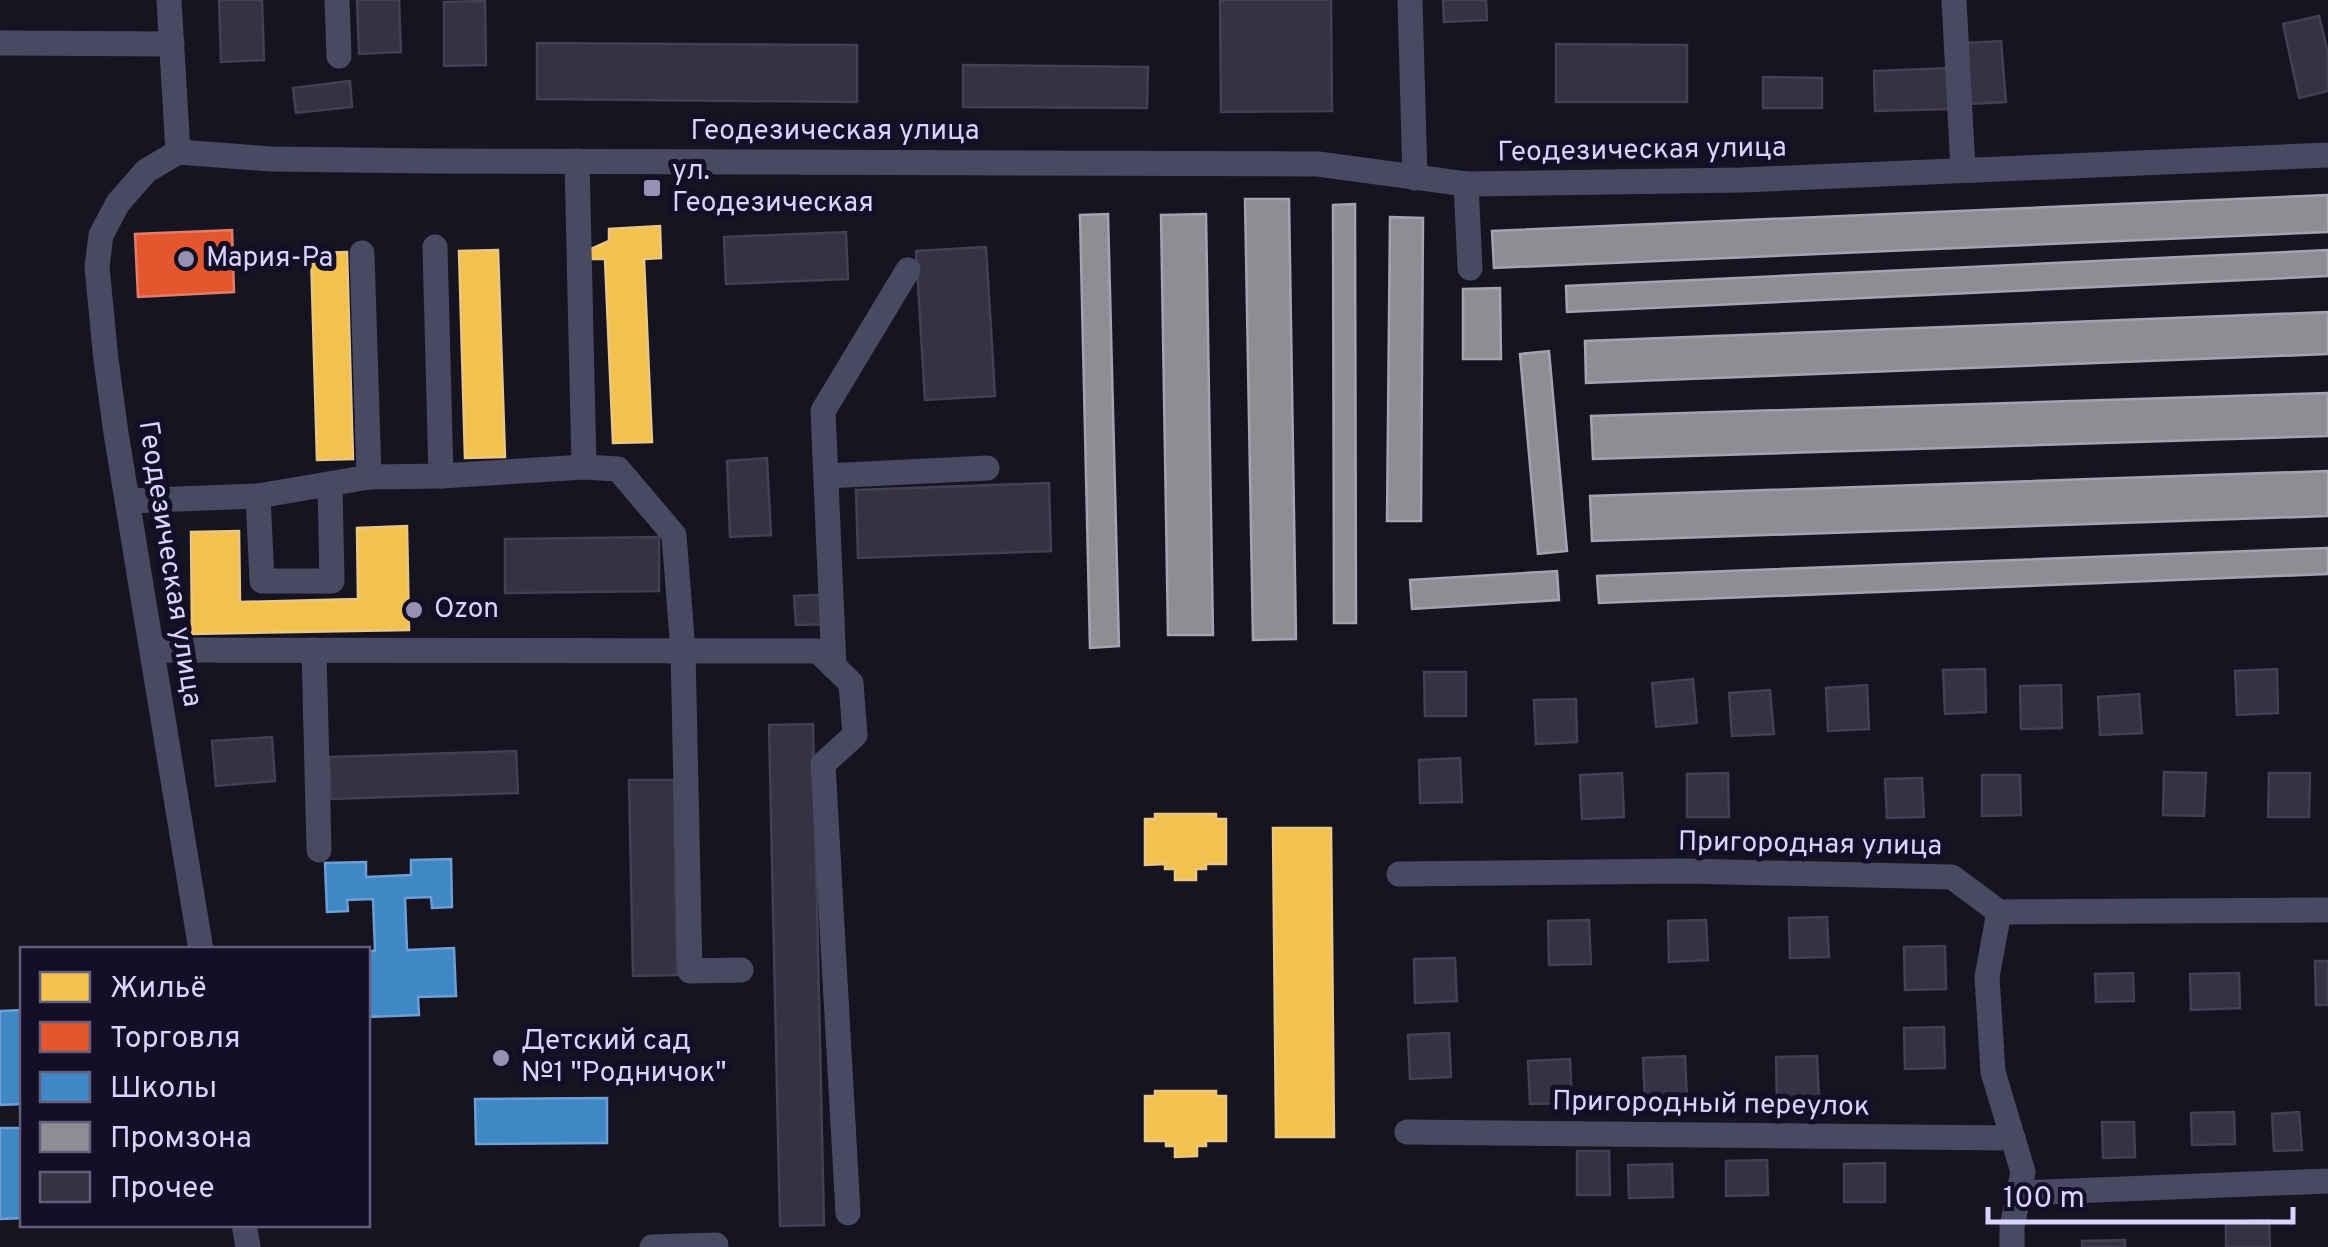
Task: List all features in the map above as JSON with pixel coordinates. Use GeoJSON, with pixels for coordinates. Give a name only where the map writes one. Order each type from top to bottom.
{"type":"FeatureCollection","features":[{"type":"Feature","properties":{"kind":"street"},"geometry":{"type":"LineString","coordinates":[[169,0],[178,152]]}},
{"type":"Feature","properties":{"kind":"street"},"geometry":{"type":"LineString","coordinates":[[337,0],[339,56]]}},
{"type":"Feature","properties":{"kind":"street"},"geometry":{"type":"LineString","coordinates":[[1410,0],[1416,178]]}},
{"type":"Feature","properties":{"kind":"street"},"geometry":{"type":"LineString","coordinates":[[1954,0],[1963,170]]}},
{"type":"Feature","properties":{"kind":"street"},"geometry":{"type":"LineString","coordinates":[[0,42],[172,44]]}},
{"type":"Feature","properties":{"kind":"street","name":"Геодезическая улица"},"geometry":{"type":"LineString","coordinates":[[201,947],[106,360],[97,268],[101,234],[118,202],[146,171],[178,152],[271,158],[1318,164],[1466,184],[1742,180],[2328,156]]}},
{"type":"Feature","properties":{"kind":"street"},"geometry":{"type":"LineString","coordinates":[[577,161],[584,466]]}},
{"type":"Feature","properties":{"kind":"street"},"geometry":{"type":"LineString","coordinates":[[1466,184],[1470,268]]}},
{"type":"Feature","properties":{"kind":"street"},"geometry":{"type":"LineString","coordinates":[[436,247],[441,476]]}},
{"type":"Feature","properties":{"kind":"street"},"geometry":{"type":"LineString","coordinates":[[362,253],[369,477]]}},
{"type":"Feature","properties":{"kind":"street"},"geometry":{"type":"LineString","coordinates":[[834,667],[823,411],[908,270]]}},
{"type":"Feature","properties":{"kind":"street"},"geometry":{"type":"LineString","coordinates":[[128,501],[258,496],[369,477],[584,466],[618,469],[674,535],[683,651],[690,971],[740,970]]}},
{"type":"Feature","properties":{"kind":"street"},"geometry":{"type":"LineString","coordinates":[[826,476],[988,468]]}},
{"type":"Feature","properties":{"kind":"street"},"geometry":{"type":"LineString","coordinates":[[258,496],[262,581],[332,581],[330,484]]}},
{"type":"Feature","properties":{"kind":"street"},"geometry":{"type":"LineString","coordinates":[[153,650],[818,651],[851,683],[856,736],[823,764],[848,1213]]}},
{"type":"Feature","properties":{"kind":"street"},"geometry":{"type":"LineString","coordinates":[[314,650],[319,850]]}},
{"type":"Feature","properties":{"kind":"street","name":"Пригородная улица"},"geometry":{"type":"LineString","coordinates":[[1399,874],[1684,871],[1952,877],[1999,912]]}},
{"type":"Feature","properties":{"kind":"street"},"geometry":{"type":"LineString","coordinates":[[2012,1247],[2023,1172],[1993,1072],[1987,976],[1999,912],[2328,910]]}},
{"type":"Feature","properties":{"kind":"street","name":"Пригородный переулок"},"geometry":{"type":"LineString","coordinates":[[1408,1132],[2013,1138]]}},
{"type":"Feature","properties":{"kind":"street"},"geometry":{"type":"LineString","coordinates":[[2020,1192],[2328,1182]]}},
{"type":"Feature","properties":{"kind":"street"},"geometry":{"type":"LineString","coordinates":[[652,1247],[716,1245]]}},
{"type":"Feature","properties":{"kind":"building: Жильё"},"geometry":{"type":"Polygon","coordinates":[[[660,226],[661,258],[644,259],[652,442],[613,443],[605,259],[586,259],[586,251],[609,241],[609,229],[660,226]]]}},
{"type":"Feature","properties":{"kind":"building: Жильё"},"geometry":{"type":"Polygon","coordinates":[[[498,250],[505,457],[465,458],[459,251],[498,250]]]}},
{"type":"Feature","properties":{"kind":"building: Жильё"},"geometry":{"type":"Polygon","coordinates":[[[347,252],[353,459],[317,460],[311,253],[347,252]]]}},
{"type":"Feature","properties":{"kind":"building: Жильё"},"geometry":{"type":"Polygon","coordinates":[[[407,526],[409,630],[192,634],[191,532],[239,531],[240,602],[358,599],[357,528],[407,526]]]}},
{"type":"Feature","properties":{"kind":"building: Жильё"},"geometry":{"type":"Polygon","coordinates":[[[1155,814],[1216,814],[1216,819],[1226,819],[1226,864],[1206,864],[1206,869],[1196,869],[1196,880],[1175,880],[1175,869],[1165,869],[1165,864],[1145,865],[1145,819],[1155,819],[1155,814]]]}},
{"type":"Feature","properties":{"kind":"building: Жильё"},"geometry":{"type":"Polygon","coordinates":[[[1273,828],[1331,828],[1334,1137],[1276,1137],[1273,828]]]}},
{"type":"Feature","properties":{"kind":"building: Жильё"},"geometry":{"type":"Polygon","coordinates":[[[1155,1091],[1216,1091],[1216,1096],[1226,1096],[1226,1141],[1206,1141],[1206,1146],[1197,1146],[1197,1156],[1175,1157],[1175,1146],[1166,1146],[1166,1141],[1145,1141],[1145,1096],[1155,1096],[1155,1091]]]}},
{"type":"Feature","properties":{"kind":"building: Торговля"},"geometry":{"type":"Polygon","coordinates":[[[232,230],[234,292],[138,297],[135,234],[232,230]]]}},
{"type":"Feature","properties":{"kind":"building: Школы"},"geometry":{"type":"Polygon","coordinates":[[[451,859],[452,907],[432,908],[431,897],[405,898],[407,950],[454,948],[456,996],[418,997],[419,1015],[370,1017],[370,951],[375,951],[373,899],[347,900],[348,911],[327,912],[325,863],[366,862],[366,877],[411,875],[411,860],[451,859]]]}},
{"type":"Feature","properties":{"kind":"building: Школы"},"geometry":{"type":"Polygon","coordinates":[[[20,1010],[20,1104],[0,1105],[0,1011],[20,1010]]]}},
{"type":"Feature","properties":{"kind":"building: Школы"},"geometry":{"type":"Polygon","coordinates":[[[607,1098],[607,1143],[476,1144],[475,1099],[607,1098]]]}},
{"type":"Feature","properties":{"kind":"building: Школы"},"geometry":{"type":"Polygon","coordinates":[[[0,1128],[20,1128],[20,1218],[0,1219],[0,1128]]]}},
{"type":"Feature","properties":{"kind":"building: Промзона"},"geometry":{"type":"Polygon","coordinates":[[[2328,195],[2328,232],[1494,268],[1492,231],[2328,195]]]}},
{"type":"Feature","properties":{"kind":"building: Промзона"},"geometry":{"type":"Polygon","coordinates":[[[1245,199],[1289,199],[1296,639],[1253,640],[1245,199]]]}},
{"type":"Feature","properties":{"kind":"building: Промзона"},"geometry":{"type":"Polygon","coordinates":[[[1355,204],[1356,623],[1334,623],[1333,205],[1355,204]]]}},
{"type":"Feature","properties":{"kind":"building: Промзона"},"geometry":{"type":"Polygon","coordinates":[[[1108,214],[1119,646],[1090,648],[1080,215],[1108,214]]]}},
{"type":"Feature","properties":{"kind":"building: Промзона"},"geometry":{"type":"Polygon","coordinates":[[[1206,214],[1213,635],[1168,635],[1161,215],[1206,214]]]}},
{"type":"Feature","properties":{"kind":"building: Промзона"},"geometry":{"type":"Polygon","coordinates":[[[1390,217],[1423,218],[1421,521],[1387,521],[1390,217]]]}},
{"type":"Feature","properties":{"kind":"building: Промзона"},"geometry":{"type":"Polygon","coordinates":[[[2328,250],[2328,276],[1567,312],[1566,286],[2328,250]]]}},
{"type":"Feature","properties":{"kind":"building: Промзона"},"geometry":{"type":"Polygon","coordinates":[[[1500,288],[1501,359],[1463,359],[1463,289],[1500,288]]]}},
{"type":"Feature","properties":{"kind":"building: Промзона"},"geometry":{"type":"Polygon","coordinates":[[[2328,312],[2328,354],[1586,383],[1585,341],[2328,312]]]}},
{"type":"Feature","properties":{"kind":"building: Промзона"},"geometry":{"type":"Polygon","coordinates":[[[1549,351],[1567,551],[1538,554],[1520,354],[1549,351]]]}},
{"type":"Feature","properties":{"kind":"building: Промзона"},"geometry":{"type":"Polygon","coordinates":[[[2328,393],[2328,436],[1593,459],[1591,416],[2328,393]]]}},
{"type":"Feature","properties":{"kind":"building: Промзона"},"geometry":{"type":"Polygon","coordinates":[[[2328,471],[2328,516],[1592,541],[1590,496],[2328,471]]]}},
{"type":"Feature","properties":{"kind":"building: Промзона"},"geometry":{"type":"Polygon","coordinates":[[[2328,548],[2328,574],[1599,603],[1597,576],[2328,548]]]}},
{"type":"Feature","properties":{"kind":"building: Промзона"},"geometry":{"type":"Polygon","coordinates":[[[1557,571],[1559,600],[1412,609],[1410,580],[1557,571]]]}},
{"type":"Feature","properties":{"kind":"building: Прочее"},"geometry":{"type":"Polygon","coordinates":[[[219,0],[262,0],[264,60],[221,62],[219,0]]]}},
{"type":"Feature","properties":{"kind":"building: Прочее"},"geometry":{"type":"Polygon","coordinates":[[[357,0],[399,0],[401,52],[359,54],[357,0]]]}},
{"type":"Feature","properties":{"kind":"building: Прочее"},"geometry":{"type":"Polygon","coordinates":[[[1220,0],[1331,0],[1332,111],[1221,112],[1220,0]]]}},
{"type":"Feature","properties":{"kind":"building: Прочее"},"geometry":{"type":"Polygon","coordinates":[[[1443,0],[1486,0],[1487,20],[1444,22],[1443,0]]]}},
{"type":"Feature","properties":{"kind":"building: Прочее"},"geometry":{"type":"Polygon","coordinates":[[[485,1],[486,65],[444,66],[444,2],[485,1]]]}},
{"type":"Feature","properties":{"kind":"building: Прочее"},"geometry":{"type":"Polygon","coordinates":[[[2319,16],[2328,53],[2328,91],[2299,98],[2283,24],[2319,16]]]}},
{"type":"Feature","properties":{"kind":"building: Прочее"},"geometry":{"type":"Polygon","coordinates":[[[2001,41],[2006,102],[1969,104],[1964,43],[2001,41]]]}},
{"type":"Feature","properties":{"kind":"building: Прочее"},"geometry":{"type":"Polygon","coordinates":[[[537,43],[857,45],[857,102],[537,99],[537,43]]]}},
{"type":"Feature","properties":{"kind":"building: Прочее"},"geometry":{"type":"Polygon","coordinates":[[[1556,44],[1687,45],[1687,102],[1556,102],[1556,44]]]}},
{"type":"Feature","properties":{"kind":"building: Прочее"},"geometry":{"type":"Polygon","coordinates":[[[963,65],[1148,67],[1147,108],[963,107],[963,65]]]}},
{"type":"Feature","properties":{"kind":"building: Прочее"},"geometry":{"type":"Polygon","coordinates":[[[1950,68],[1951,109],[1875,111],[1874,71],[1950,68]]]}},
{"type":"Feature","properties":{"kind":"building: Прочее"},"geometry":{"type":"Polygon","coordinates":[[[1763,77],[1822,78],[1822,108],[1763,108],[1763,77]]]}},
{"type":"Feature","properties":{"kind":"building: Прочее"},"geometry":{"type":"Polygon","coordinates":[[[350,81],[352,107],[296,113],[293,88],[350,81]]]}},
{"type":"Feature","properties":{"kind":"building: Прочее"},"geometry":{"type":"Polygon","coordinates":[[[846,232],[848,279],[726,284],[724,237],[846,232]]]}},
{"type":"Feature","properties":{"kind":"building: Прочее"},"geometry":{"type":"Polygon","coordinates":[[[986,247],[995,396],[925,400],[916,251],[986,247]]]}},
{"type":"Feature","properties":{"kind":"building: Прочее"},"geometry":{"type":"Polygon","coordinates":[[[767,458],[771,535],[730,537],[727,461],[767,458]]]}},
{"type":"Feature","properties":{"kind":"building: Прочее"},"geometry":{"type":"Polygon","coordinates":[[[1049,483],[1051,551],[858,558],[856,490],[1049,483]]]}},
{"type":"Feature","properties":{"kind":"building: Прочее"},"geometry":{"type":"Polygon","coordinates":[[[659,537],[659,591],[505,593],[505,539],[659,537]]]}},
{"type":"Feature","properties":{"kind":"building: Прочее"},"geometry":{"type":"Polygon","coordinates":[[[830,594],[831,624],[796,625],[794,596],[830,594]]]}},
{"type":"Feature","properties":{"kind":"building: Прочее"},"geometry":{"type":"Polygon","coordinates":[[[1985,669],[1986,712],[1945,714],[1943,670],[1985,669]]]}},
{"type":"Feature","properties":{"kind":"building: Прочее"},"geometry":{"type":"Polygon","coordinates":[[[2277,669],[2278,713],[2237,715],[2235,671],[2277,669]]]}},
{"type":"Feature","properties":{"kind":"building: Прочее"},"geometry":{"type":"Polygon","coordinates":[[[1424,672],[1466,672],[1466,716],[1425,716],[1424,672]]]}},
{"type":"Feature","properties":{"kind":"building: Прочее"},"geometry":{"type":"Polygon","coordinates":[[[1693,679],[1697,723],[1656,727],[1652,683],[1693,679]]]}},
{"type":"Feature","properties":{"kind":"building: Прочее"},"geometry":{"type":"Polygon","coordinates":[[[1867,685],[1869,729],[1828,731],[1826,688],[1867,685]]]}},
{"type":"Feature","properties":{"kind":"building: Прочее"},"geometry":{"type":"Polygon","coordinates":[[[2061,685],[2062,728],[2021,729],[2020,686],[2061,685]]]}},
{"type":"Feature","properties":{"kind":"building: Прочее"},"geometry":{"type":"Polygon","coordinates":[[[1770,690],[1774,734],[1732,736],[1729,693],[1770,690]]]}},
{"type":"Feature","properties":{"kind":"building: Прочее"},"geometry":{"type":"Polygon","coordinates":[[[2139,694],[2142,733],[2100,735],[2098,697],[2139,694]]]}},
{"type":"Feature","properties":{"kind":"building: Прочее"},"geometry":{"type":"Polygon","coordinates":[[[1576,699],[1577,742],[1536,744],[1534,700],[1576,699]]]}},
{"type":"Feature","properties":{"kind":"building: Прочее"},"geometry":{"type":"Polygon","coordinates":[[[813,724],[824,1225],[780,1226],[769,725],[813,724]]]}},
{"type":"Feature","properties":{"kind":"building: Прочее"},"geometry":{"type":"Polygon","coordinates":[[[272,737],[275,781],[216,786],[212,741],[272,737]]]}},
{"type":"Feature","properties":{"kind":"building: Прочее"},"geometry":{"type":"Polygon","coordinates":[[[516,751],[518,793],[331,799],[329,757],[516,751]]]}},
{"type":"Feature","properties":{"kind":"building: Прочее"},"geometry":{"type":"Polygon","coordinates":[[[1460,758],[1462,802],[1420,803],[1419,760],[1460,758]]]}},
{"type":"Feature","properties":{"kind":"building: Прочее"},"geometry":{"type":"Polygon","coordinates":[[[2164,772],[2206,773],[2204,816],[2163,815],[2164,772]]]}},
{"type":"Feature","properties":{"kind":"building: Прочее"},"geometry":{"type":"Polygon","coordinates":[[[1622,773],[1624,817],[1582,819],[1580,775],[1622,773]]]}},
{"type":"Feature","properties":{"kind":"building: Прочее"},"geometry":{"type":"Polygon","coordinates":[[[1728,773],[1729,817],[1687,817],[1687,774],[1728,773]]]}},
{"type":"Feature","properties":{"kind":"building: Прочее"},"geometry":{"type":"Polygon","coordinates":[[[2269,773],[2310,773],[2309,817],[2268,817],[2269,773]]]}},
{"type":"Feature","properties":{"kind":"building: Прочее"},"geometry":{"type":"Polygon","coordinates":[[[1982,775],[2020,775],[2021,815],[1982,816],[1982,775]]]}},
{"type":"Feature","properties":{"kind":"building: Прочее"},"geometry":{"type":"Polygon","coordinates":[[[1922,778],[1924,817],[1887,818],[1885,779],[1922,778]]]}},
{"type":"Feature","properties":{"kind":"building: Прочее"},"geometry":{"type":"Polygon","coordinates":[[[629,780],[674,780],[677,975],[633,976],[629,780]]]}},
{"type":"Feature","properties":{"kind":"building: Прочее"},"geometry":{"type":"Polygon","coordinates":[[[1827,917],[1829,957],[1790,958],[1789,918],[1827,917]]]}},
{"type":"Feature","properties":{"kind":"building: Прочее"},"geometry":{"type":"Polygon","coordinates":[[[1589,920],[1591,964],[1549,965],[1548,921],[1589,920]]]}},
{"type":"Feature","properties":{"kind":"building: Прочее"},"geometry":{"type":"Polygon","coordinates":[[[1706,920],[1708,960],[1669,962],[1668,921],[1706,920]]]}},
{"type":"Feature","properties":{"kind":"building: Прочее"},"geometry":{"type":"Polygon","coordinates":[[[1945,946],[1946,989],[1905,990],[1904,947],[1945,946]]]}},
{"type":"Feature","properties":{"kind":"building: Прочее"},"geometry":{"type":"Polygon","coordinates":[[[1455,958],[1457,1001],[1415,1003],[1414,959],[1455,958]]]}},
{"type":"Feature","properties":{"kind":"building: Прочее"},"geometry":{"type":"Polygon","coordinates":[[[2315,961],[2328,961],[2328,1005],[2316,1005],[2315,961]]]}},
{"type":"Feature","properties":{"kind":"building: Прочее"},"geometry":{"type":"Polygon","coordinates":[[[2133,973],[2134,1001],[2096,1002],[2095,974],[2133,973]]]}},
{"type":"Feature","properties":{"kind":"building: Прочее"},"geometry":{"type":"Polygon","coordinates":[[[2239,973],[2240,1008],[2191,1010],[2190,974],[2239,973]]]}},
{"type":"Feature","properties":{"kind":"building: Прочее"},"geometry":{"type":"Polygon","coordinates":[[[1944,1027],[1945,1068],[1905,1069],[1904,1028],[1944,1027]]]}},
{"type":"Feature","properties":{"kind":"building: Прочее"},"geometry":{"type":"Polygon","coordinates":[[[1449,1033],[1451,1077],[1410,1079],[1408,1035],[1449,1033]]]}},
{"type":"Feature","properties":{"kind":"building: Прочее"},"geometry":{"type":"Polygon","coordinates":[[[1685,1056],[1687,1100],[1645,1102],[1643,1058],[1685,1056]]]}},
{"type":"Feature","properties":{"kind":"building: Прочее"},"geometry":{"type":"Polygon","coordinates":[[[1817,1056],[1819,1100],[1777,1101],[1776,1057],[1817,1056]]]}},
{"type":"Feature","properties":{"kind":"building: Прочее"},"geometry":{"type":"Polygon","coordinates":[[[1570,1059],[1572,1103],[1530,1104],[1528,1061],[1570,1059]]]}},
{"type":"Feature","properties":{"kind":"building: Прочее"},"geometry":{"type":"Polygon","coordinates":[[[2234,1112],[2235,1144],[2192,1145],[2191,1113],[2234,1112]]]}},
{"type":"Feature","properties":{"kind":"building: Прочее"},"geometry":{"type":"Polygon","coordinates":[[[2299,1112],[2302,1150],[2274,1151],[2272,1114],[2299,1112]]]}},
{"type":"Feature","properties":{"kind":"building: Прочее"},"geometry":{"type":"Polygon","coordinates":[[[2102,1122],[2134,1122],[2135,1157],[2103,1158],[2102,1122]]]}},
{"type":"Feature","properties":{"kind":"building: Прочее"},"geometry":{"type":"Polygon","coordinates":[[[1577,1151],[1609,1151],[1610,1195],[1577,1195],[1577,1151]]]}},
{"type":"Feature","properties":{"kind":"building: Прочее"},"geometry":{"type":"Polygon","coordinates":[[[1767,1160],[1768,1195],[1726,1196],[1726,1161],[1767,1160]]]}},
{"type":"Feature","properties":{"kind":"building: Прочее"},"geometry":{"type":"Polygon","coordinates":[[[1885,1163],[1885,1202],[1844,1202],[1844,1164],[1885,1163]]]}},
{"type":"Feature","properties":{"kind":"building: Прочее"},"geometry":{"type":"Polygon","coordinates":[[[1672,1164],[1673,1197],[1629,1198],[1628,1165],[1672,1164]]]}},
{"type":"Feature","properties":{"kind":"building: Прочее"},"geometry":{"type":"Polygon","coordinates":[[[2269,1220],[2270,1247],[2226,1247],[2226,1222],[2269,1220]]]}},
{"type":"Feature","properties":{"kind":"building: Прочее"},"geometry":{"type":"Polygon","coordinates":[[[2125,1240],[2125,1247],[2082,1247],[2082,1241],[2125,1240]]]}},
{"type":"Feature","properties":{"kind":"place","name":"ул. Геодезическая"},"geometry":{"type":"Point","coordinates":[652,188]}},
{"type":"Feature","properties":{"kind":"place","name":"Мария-Ра"},"geometry":{"type":"Point","coordinates":[186,259]}},
{"type":"Feature","properties":{"kind":"place","name":"Ozon"},"geometry":{"type":"Point","coordinates":[414,610]}},
{"type":"Feature","properties":{"kind":"place","name":"Детский сад №1 \"Родничок\""},"geometry":{"type":"Point","coordinates":[501,1058]}}]}
